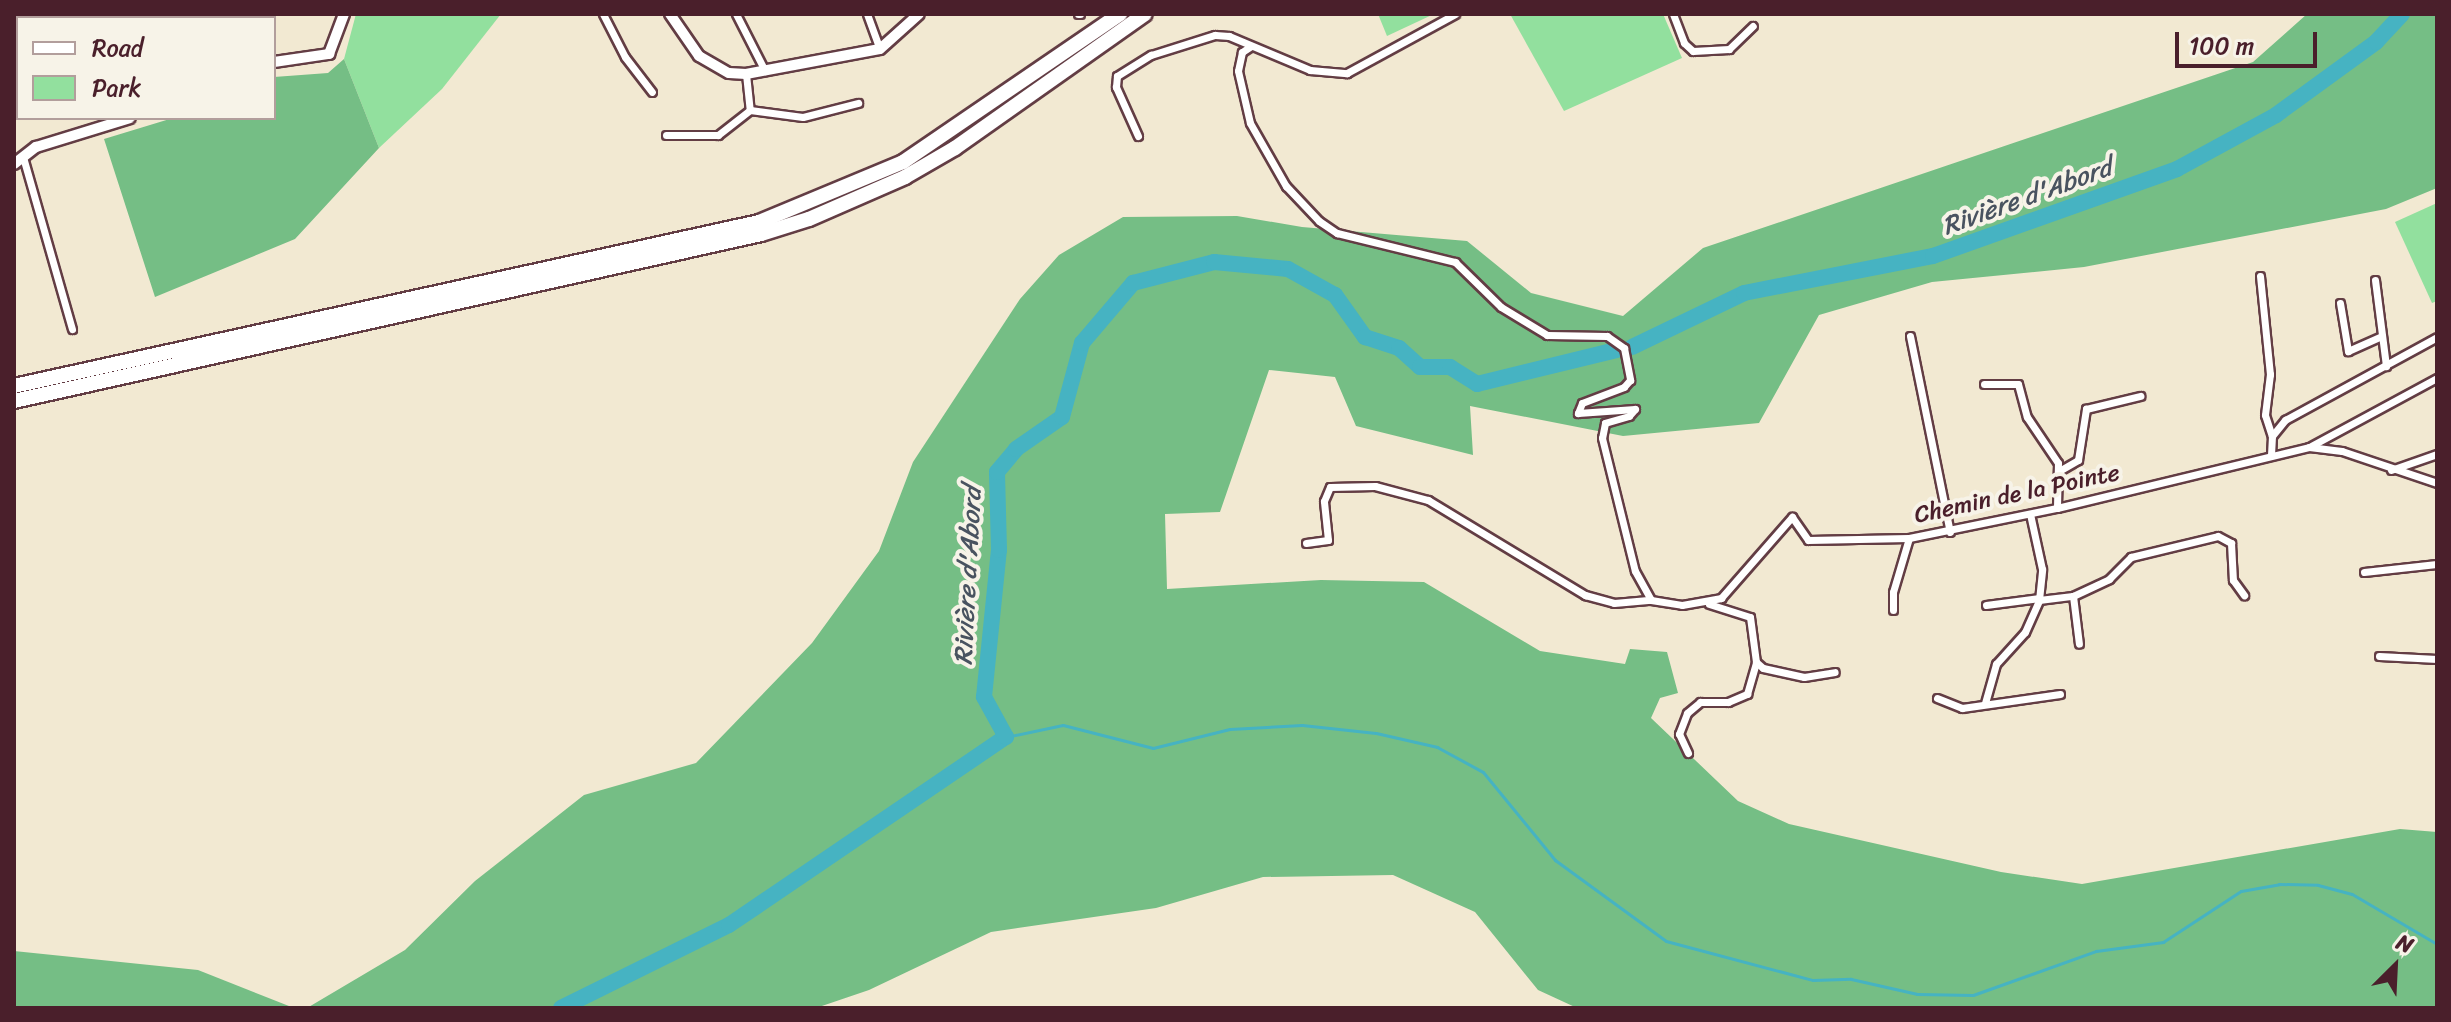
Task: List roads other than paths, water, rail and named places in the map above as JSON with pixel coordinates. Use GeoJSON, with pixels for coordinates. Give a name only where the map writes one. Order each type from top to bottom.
{"type":"FeatureCollection","features":[{"type":"Feature","properties":{"kind":"highway"},"geometry":{"type":"LineString","coordinates":[[14,386],[759,222],[903,162],[1120,14]]}},
{"type":"Feature","properties":{"kind":"highway"},"geometry":{"type":"LineString","coordinates":[[14,401],[761,234],[809,219],[905,177],[955,148],[1145,14]]}},
{"type":"Feature","properties":{"kind":"main road"},"geometry":{"type":"LineString","coordinates":[[276,62],[329,54],[344,14]]}},
{"type":"Feature","properties":{"kind":"main road"},"geometry":{"type":"LineString","coordinates":[[670,14],[699,56],[712,66],[746,74],[880,49],[919,14]]}},
{"type":"Feature","properties":{"kind":"main road"},"geometry":{"type":"LineString","coordinates":[[14,164],[22,155],[124,120]]}},
{"type":"Feature","properties":{"kind":"street"},"geometry":{"type":"LineString","coordinates":[[603,14],[625,57],[652,92]]}},
{"type":"Feature","properties":{"kind":"street"},"geometry":{"type":"LineString","coordinates":[[736,14],[765,71]]}},
{"type":"Feature","properties":{"kind":"street"},"geometry":{"type":"LineString","coordinates":[[867,14],[880,49]]}},
{"type":"Feature","properties":{"kind":"street"},"geometry":{"type":"LineString","coordinates":[[1138,136],[1116,87],[1125,66],[1215,35],[1310,70],[1347,73],[1455,14]]}},
{"type":"Feature","properties":{"kind":"street"},"geometry":{"type":"LineString","coordinates":[[1673,14],[1684,43],[1693,51],[1729,49],[1753,26]]}},
{"type":"Feature","properties":{"kind":"street"},"geometry":{"type":"LineString","coordinates":[[1251,46],[1242,52],[1238,71],[1250,123],[1286,186],[1319,221],[1337,233],[1455,262],[1501,307],[1547,335],[1607,336],[1624,348],[1630,380],[1624,387],[1582,403],[1578,413],[1635,409],[1629,416],[1605,423],[1602,438],[1635,571],[1651,600]]}},
{"type":"Feature","properties":{"kind":"street"},"geometry":{"type":"LineString","coordinates":[[746,74],[750,110]]}},
{"type":"Feature","properties":{"kind":"street"},"geometry":{"type":"LineString","coordinates":[[666,135],[718,135],[750,110],[803,117],[858,103]]}},
{"type":"Feature","properties":{"kind":"street"},"geometry":{"type":"LineString","coordinates":[[22,155],[72,329]]}},
{"type":"Feature","properties":{"kind":"street"},"geometry":{"type":"LineString","coordinates":[[2260,276],[2270,374],[2265,415],[2272,436],[2271,455]]}},
{"type":"Feature","properties":{"kind":"street"},"geometry":{"type":"LineString","coordinates":[[2375,280],[2386,366]]}},
{"type":"Feature","properties":{"kind":"street"},"geometry":{"type":"LineString","coordinates":[[2340,303],[2348,351],[2381,336]]}},
{"type":"Feature","properties":{"kind":"street"},"geometry":{"type":"LineString","coordinates":[[1910,336],[1950,532]]}},
{"type":"Feature","properties":{"kind":"street"},"geometry":{"type":"LineString","coordinates":[[2272,436],[2285,420],[2437,337]]}},
{"type":"Feature","properties":{"kind":"street"},"geometry":{"type":"LineString","coordinates":[[2309,447],[2437,378]]}},
{"type":"Feature","properties":{"kind":"street"},"geometry":{"type":"LineString","coordinates":[[1984,384],[2018,384],[2027,417],[2059,471],[2057,508]]}},
{"type":"Feature","properties":{"kind":"street"},"geometry":{"type":"LineString","coordinates":[[2059,471],[2078,460],[2086,409],[2140,396]]}},
{"type":"Feature","properties":{"kind":"street","name":"Chemin de la Pointe"},"geometry":{"type":"LineString","coordinates":[[1703,603],[1729,591],[1792,517],[1808,540],[1909,538],[2057,508],[2309,447],[2342,451],[2437,483]]}},
{"type":"Feature","properties":{"kind":"street"},"geometry":{"type":"LineString","coordinates":[[2391,470],[2437,454]]}},
{"type":"Feature","properties":{"kind":"street"},"geometry":{"type":"LineString","coordinates":[[1306,543],[1328,540],[1324,501],[1330,487],[1375,486],[1428,500],[1585,595],[1614,603],[1651,600],[1735,608],[1750,617],[1756,662],[1747,694],[1728,702],[1700,702],[1687,713],[1679,734],[1688,753]]}},
{"type":"Feature","properties":{"kind":"street"},"geometry":{"type":"LineString","coordinates":[[1985,703],[1996,664],[2034,616],[2040,599],[2042,569],[2030,514]]}},
{"type":"Feature","properties":{"kind":"street"},"geometry":{"type":"LineString","coordinates":[[1986,605],[2073,596],[2109,579],[2131,557],[2218,536],[2231,543],[2233,580],[2244,595]]}},
{"type":"Feature","properties":{"kind":"street"},"geometry":{"type":"LineString","coordinates":[[1893,610],[1893,592],[1909,538]]}},
{"type":"Feature","properties":{"kind":"street"},"geometry":{"type":"LineString","coordinates":[[2364,572],[2437,564]]}},
{"type":"Feature","properties":{"kind":"street"},"geometry":{"type":"LineString","coordinates":[[2073,596],[2079,644]]}},
{"type":"Feature","properties":{"kind":"street"},"geometry":{"type":"LineString","coordinates":[[2379,656],[2437,659]]}},
{"type":"Feature","properties":{"kind":"street"},"geometry":{"type":"LineString","coordinates":[[1756,662],[1790,675],[1835,672]]}},
{"type":"Feature","properties":{"kind":"street"},"geometry":{"type":"LineString","coordinates":[[1937,698],[1962,708],[2060,694]]}},
{"type":"Feature","properties":{"kind":"waterway","name":"Rivière d'Abord"},"geometry":{"type":"LineString","coordinates":[[1632,347],[1744,293],[1933,256],[2177,169],[2276,115],[2376,42],[2402,14]]}},
{"type":"Feature","properties":{"kind":"waterway","name":"Rivière d'Abord"},"geometry":{"type":"LineString","coordinates":[[561,1008],[729,925],[1006,737],[984,697],[999,550],[997,472],[1016,449],[1062,417],[1082,343],[1133,283],[1214,262],[1288,269],[1335,295],[1365,337],[1399,348],[1420,367],[1450,367],[1477,384],[1617,350]]}},
{"type":"Feature","properties":{"kind":"waterway"},"geometry":{"type":"LineString","coordinates":[[1006,737],[1063,725],[1153,748],[1230,729],[1302,725],[1376,733],[1437,747],[1483,772],[1555,860],[1666,941],[1813,980],[1851,979],[1917,994],[1973,995],[2096,951],[2163,942],[2241,891],[2279,884],[2318,885],[2352,894],[2437,944]]}}]}
